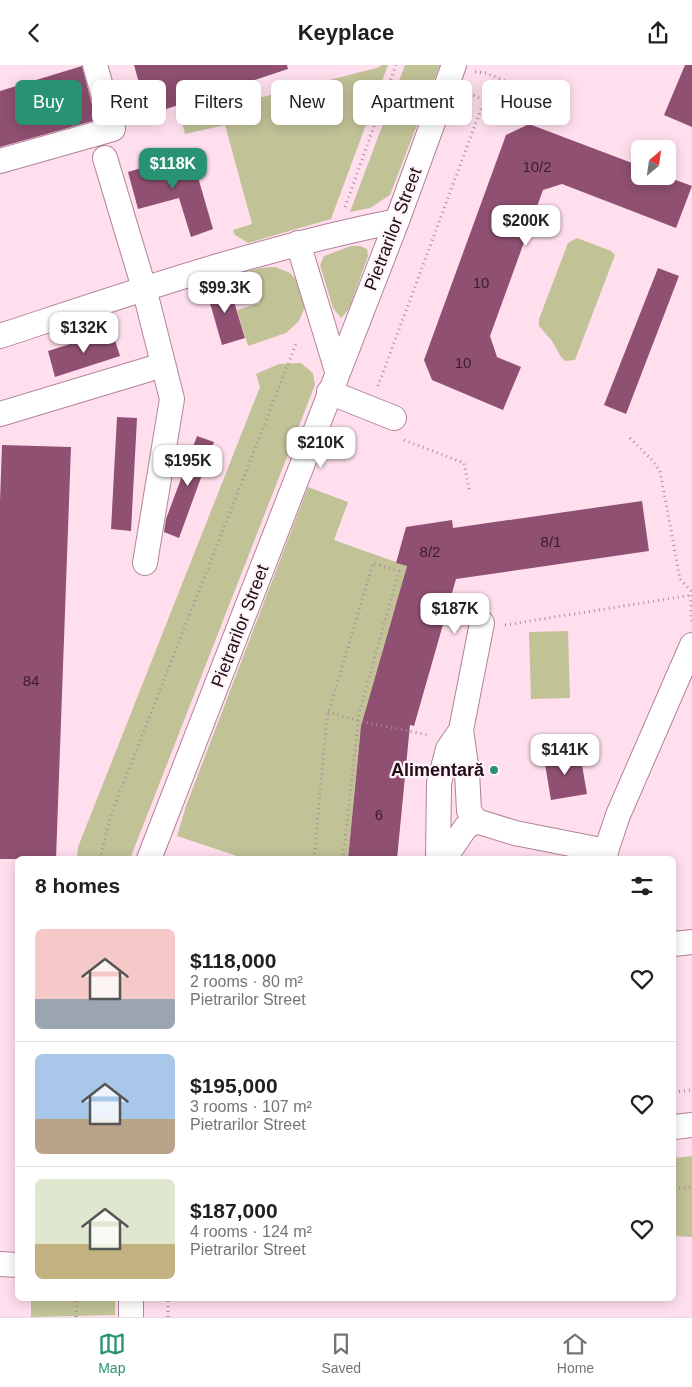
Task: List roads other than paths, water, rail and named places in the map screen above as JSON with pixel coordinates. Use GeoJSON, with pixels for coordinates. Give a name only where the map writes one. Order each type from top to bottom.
{"type":"FeatureCollection","features":[{"type":"Feature","properties":{"kind":"street"},"geometry":{"type":"LineString","coordinates":[[0,161],[113,129],[95,65]]}},
{"type":"Feature","properties":{"kind":"street","name":"Pietrarilor Street"},"geometry":{"type":"LineString","coordinates":[[150,856],[396,221],[463,69]]}},
{"type":"Feature","properties":{"kind":"street"},"geometry":{"type":"LineString","coordinates":[[105,158],[144,288],[172,399],[145,563]]}},
{"type":"Feature","properties":{"kind":"street"},"geometry":{"type":"LineString","coordinates":[[0,336],[144,288],[298,243],[396,221]]}},
{"type":"Feature","properties":{"kind":"street"},"geometry":{"type":"LineString","coordinates":[[298,243],[333,381],[383,414]]}},
{"type":"Feature","properties":{"kind":"street"},"geometry":{"type":"LineString","coordinates":[[0,414],[163,365]]}},
{"type":"Feature","properties":{"kind":"street"},"geometry":{"type":"LineString","coordinates":[[438,856],[438,783],[448,749],[458,734],[482,623]]}},
{"type":"Feature","properties":{"kind":"street"},"geometry":{"type":"LineString","coordinates":[[458,734],[467,772],[469,811],[476,821],[515,833],[605,855],[618,815],[692,645]]}},
{"type":"Feature","properties":{"kind":"street"},"geometry":{"type":"LineString","coordinates":[[446,856],[466,827],[476,821]]}},
{"type":"Feature","properties":{"kind":"street"},"geometry":{"type":"LineString","coordinates":[[676,944],[692,942]]}},
{"type":"Feature","properties":{"kind":"street"},"geometry":{"type":"LineString","coordinates":[[676,1127],[692,1125]]}},
{"type":"Feature","properties":{"kind":"street"},"geometry":{"type":"LineString","coordinates":[[0,1264],[15,1265]]}},
{"type":"Feature","properties":{"kind":"street"},"geometry":{"type":"LineString","coordinates":[[131,1301],[131,1317]]}},
{"type":"Feature","properties":{"kind":"place","name":"Alimentară"},"geometry":{"type":"Point","coordinates":[494,770]}}]}
